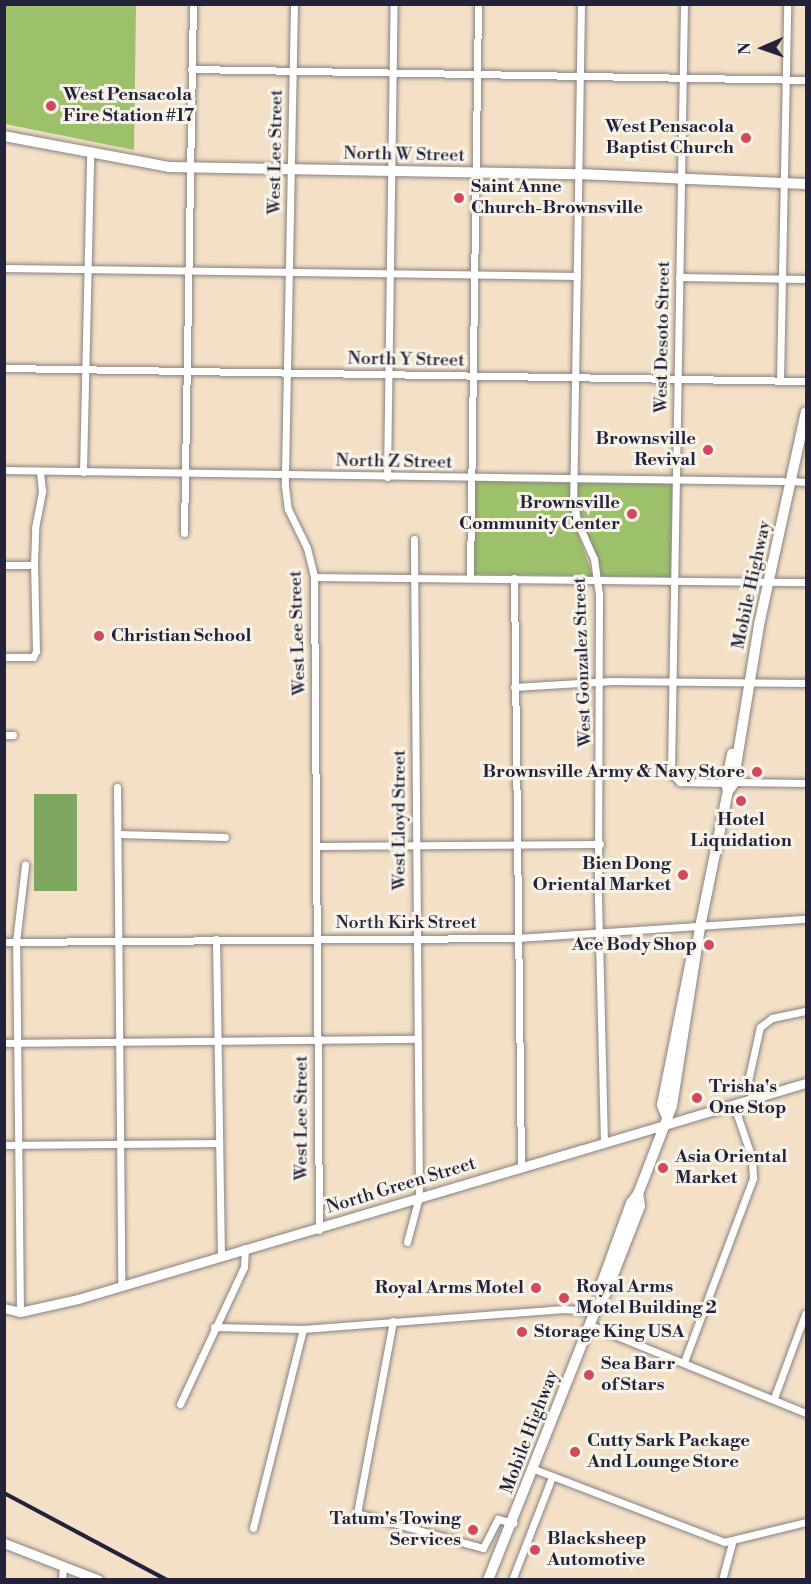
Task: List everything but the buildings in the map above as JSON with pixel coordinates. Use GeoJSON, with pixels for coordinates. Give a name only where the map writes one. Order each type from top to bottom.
{"type":"FeatureCollection","features":[{"type":"Feature","properties":{"kind":"main road","name":"North W Street"},"geometry":{"type":"LineString","coordinates":[[4,136],[145,164],[190,168],[578,174],[807,184]]}},
{"type":"Feature","properties":{"kind":"main road","name":"Mobile Highway"},"geometry":{"type":"LineString","coordinates":[[798,461],[807,412]]}},
{"type":"Feature","properties":{"kind":"main road","name":"Mobile Highway"},"geometry":{"type":"LineString","coordinates":[[488,1580],[513,1523],[601,1296],[605,1272],[631,1203],[638,1194],[666,1115],[662,1105],[700,931],[788,481],[807,442]]}},
{"type":"Feature","properties":{"kind":"street"},"geometry":{"type":"LineString","coordinates":[[183,533],[186,473],[193,4]]}},
{"type":"Feature","properties":{"kind":"street","name":"West Lee Street"},"geometry":{"type":"LineString","coordinates":[[294,4],[286,503],[307,548],[314,577],[319,1230]]}},
{"type":"Feature","properties":{"kind":"street"},"geometry":{"type":"LineString","coordinates":[[387,477],[394,4]]}},
{"type":"Feature","properties":{"kind":"street"},"geometry":{"type":"LineString","coordinates":[[470,577],[478,4]]}},
{"type":"Feature","properties":{"kind":"street","name":"West Gonzalez Street"},"geometry":{"type":"LineString","coordinates":[[581,4],[574,480],[575,514],[594,559],[597,579],[601,684],[599,935],[604,1143]]}},
{"type":"Feature","properties":{"kind":"street","name":"West Desoto Street"},"geometry":{"type":"LineString","coordinates":[[684,4],[674,580],[673,778],[729,785]]}},
{"type":"Feature","properties":{"kind":"street"},"geometry":{"type":"LineString","coordinates":[[780,381],[787,4]]}},
{"type":"Feature","properties":{"kind":"street"},"geometry":{"type":"LineString","coordinates":[[191,69],[807,80]]}},
{"type":"Feature","properties":{"kind":"street"},"geometry":{"type":"LineString","coordinates":[[83,472],[90,153]]}},
{"type":"Feature","properties":{"kind":"street"},"geometry":{"type":"LineString","coordinates":[[4,268],[577,276]]}},
{"type":"Feature","properties":{"kind":"street"},"geometry":{"type":"LineString","coordinates":[[679,277],[807,279]]}},
{"type":"Feature","properties":{"kind":"street","name":"North Y Street"},"geometry":{"type":"LineString","coordinates":[[4,368],[807,381]]}},
{"type":"Feature","properties":{"kind":"street","name":"North Z Street"},"geometry":{"type":"LineString","coordinates":[[4,470],[807,482]]}},
{"type":"Feature","properties":{"kind":"street"},"geometry":{"type":"LineString","coordinates":[[4,657],[34,656],[35,528],[42,491],[40,471]]}},
{"type":"Feature","properties":{"kind":"street","name":"West Lloyd Street"},"geometry":{"type":"LineString","coordinates":[[407,1242],[419,1197],[414,539]]}},
{"type":"Feature","properties":{"kind":"street"},"geometry":{"type":"LineString","coordinates":[[4,565],[34,565]]}},
{"type":"Feature","properties":{"kind":"street"},"geometry":{"type":"LineString","coordinates":[[314,577],[807,582]]}},
{"type":"Feature","properties":{"kind":"street"},"geometry":{"type":"LineString","coordinates":[[514,578],[520,1166]]}},
{"type":"Feature","properties":{"kind":"street"},"geometry":{"type":"LineString","coordinates":[[514,687],[673,680],[807,683]]}},
{"type":"Feature","properties":{"kind":"street"},"geometry":{"type":"LineString","coordinates":[[4,735],[13,735]]}},
{"type":"Feature","properties":{"kind":"street"},"geometry":{"type":"LineString","coordinates":[[729,785],[807,783]]}},
{"type":"Feature","properties":{"kind":"street"},"geometry":{"type":"LineString","coordinates":[[117,787],[119,834],[117,1041],[121,1285]]}},
{"type":"Feature","properties":{"kind":"street"},"geometry":{"type":"LineString","coordinates":[[119,834],[225,837]]}},
{"type":"Feature","properties":{"kind":"street"},"geometry":{"type":"LineString","coordinates":[[316,846],[600,844]]}},
{"type":"Feature","properties":{"kind":"street"},"geometry":{"type":"LineString","coordinates":[[20,1312],[16,942],[25,865]]}},
{"type":"Feature","properties":{"kind":"street","name":"North Kirk Street"},"geometry":{"type":"LineString","coordinates":[[4,942],[316,937],[517,938],[700,931],[807,919]]}},
{"type":"Feature","properties":{"kind":"street"},"geometry":{"type":"LineString","coordinates":[[216,939],[221,1254]]}},
{"type":"Feature","properties":{"kind":"street"},"geometry":{"type":"LineString","coordinates":[[753,1099],[748,1081],[760,1027],[772,1018],[807,1011]]}},
{"type":"Feature","properties":{"kind":"street"},"geometry":{"type":"LineString","coordinates":[[4,1043],[417,1039]]}},
{"type":"Feature","properties":{"kind":"street","name":"North Green Street"},"geometry":{"type":"LineString","coordinates":[[4,1308],[20,1312],[121,1285],[221,1254],[319,1230],[520,1166],[734,1106],[807,1083]]}},
{"type":"Feature","properties":{"kind":"street"},"geometry":{"type":"LineString","coordinates":[[684,1362],[753,1178],[752,1158],[734,1106]]}},
{"type":"Feature","properties":{"kind":"street"},"geometry":{"type":"LineString","coordinates":[[4,1144],[219,1143]]}},
{"type":"Feature","properties":{"kind":"street"},"geometry":{"type":"LineString","coordinates":[[180,1404],[244,1267],[245,1248]]}},
{"type":"Feature","properties":{"kind":"street"},"geometry":{"type":"LineString","coordinates":[[214,1327],[303,1329],[393,1321],[595,1311]]}},
{"type":"Feature","properties":{"kind":"street"},"geometry":{"type":"LineString","coordinates":[[774,1398],[805,1314]]}},
{"type":"Feature","properties":{"kind":"street"},"geometry":{"type":"LineString","coordinates":[[393,1321],[357,1512],[483,1548],[498,1518],[513,1523]]}},
{"type":"Feature","properties":{"kind":"street"},"geometry":{"type":"LineString","coordinates":[[590,1324],[807,1413]]}},
{"type":"Feature","properties":{"kind":"street"},"geometry":{"type":"LineString","coordinates":[[254,1528],[303,1329]]}},
{"type":"Feature","properties":{"kind":"street"},"geometry":{"type":"LineString","coordinates":[[534,1469],[713,1540],[732,1542],[807,1522]]}},
{"type":"Feature","properties":{"kind":"street","name":"Mobile Highway"},"geometry":{"type":"LineString","coordinates":[[512,1580],[552,1478]]}},
{"type":"Feature","properties":{"kind":"street"},"geometry":{"type":"LineString","coordinates":[[722,1580],[732,1542]]}},
{"type":"Feature","properties":{"kind":"street"},"geometry":{"type":"LineString","coordinates":[[4,1543],[97,1579]]}},
{"type":"Feature","properties":{"kind":"street"},"geometry":{"type":"LineString","coordinates":[[62,1580],[63,1566]]}},
{"type":"Feature","properties":{"kind":"green space"},"geometry":{"type":"Polygon","coordinates":[[[5,4],[136,5],[134,150],[5,124],[5,4]]]}},
{"type":"Feature","properties":{"kind":"green space"},"geometry":{"type":"Polygon","coordinates":[[[474,481],[570,483],[571,514],[593,576],[473,574],[474,481]]]}},
{"type":"Feature","properties":{"kind":"green space"},"geometry":{"type":"Polygon","coordinates":[[[577,483],[672,484],[671,577],[600,576],[597,558],[578,513],[577,483]]]}},
{"type":"Feature","properties":{"kind":"green space"},"geometry":{"type":"Polygon","coordinates":[[[34,794],[77,794],[77,891],[34,891],[34,794]]]}},
{"type":"Feature","properties":{"kind":"railway"},"geometry":{"type":"LineString","coordinates":[[4,1493],[167,1580]]}},
{"type":"Feature","properties":{"kind":"place","name":"West Pensacola Fire Station #17"},"geometry":{"type":"Point","coordinates":[51,106]}},
{"type":"Feature","properties":{"kind":"place","name":"West Pensacola Baptist Church"},"geometry":{"type":"Point","coordinates":[746,138]}},
{"type":"Feature","properties":{"kind":"place","name":"Saint Anne Church-Brownsville"},"geometry":{"type":"Point","coordinates":[459,198]}},
{"type":"Feature","properties":{"kind":"place","name":"Brownsville Revival"},"geometry":{"type":"Point","coordinates":[708,450]}},
{"type":"Feature","properties":{"kind":"place","name":"Brownsville Community Center"},"geometry":{"type":"Point","coordinates":[632,514]}},
{"type":"Feature","properties":{"kind":"place","name":"Christian School"},"geometry":{"type":"Point","coordinates":[99,636]}},
{"type":"Feature","properties":{"kind":"place","name":"Brownsville Army & Navy Store"},"geometry":{"type":"Point","coordinates":[757,772]}},
{"type":"Feature","properties":{"kind":"place","name":"Hotel Liquidation"},"geometry":{"type":"Point","coordinates":[741,801]}},
{"type":"Feature","properties":{"kind":"place","name":"Bien Dong Oriental Market"},"geometry":{"type":"Point","coordinates":[683,875]}},
{"type":"Feature","properties":{"kind":"place","name":"Ace Body Shop"},"geometry":{"type":"Point","coordinates":[709,945]}},
{"type":"Feature","properties":{"kind":"place","name":"Trisha's One Stop"},"geometry":{"type":"Point","coordinates":[697,1098]}},
{"type":"Feature","properties":{"kind":"place","name":"Asia Oriental Market"},"geometry":{"type":"Point","coordinates":[663,1168]}},
{"type":"Feature","properties":{"kind":"place","name":"Royal Arms Motel"},"geometry":{"type":"Point","coordinates":[536,1288]}},
{"type":"Feature","properties":{"kind":"place","name":"Royal Arms Motel Building 2"},"geometry":{"type":"Point","coordinates":[564,1298]}},
{"type":"Feature","properties":{"kind":"place","name":"Storage King USA"},"geometry":{"type":"Point","coordinates":[522,1332]}},
{"type":"Feature","properties":{"kind":"place","name":"Sea Barr of Stars"},"geometry":{"type":"Point","coordinates":[589,1375]}},
{"type":"Feature","properties":{"kind":"place","name":"Cutty Sark Package And Lounge Store"},"geometry":{"type":"Point","coordinates":[575,1452]}},
{"type":"Feature","properties":{"kind":"place","name":"Tatum's Towing Services"},"geometry":{"type":"Point","coordinates":[473,1530]}},
{"type":"Feature","properties":{"kind":"place","name":"Blacksheep Automotive"},"geometry":{"type":"Point","coordinates":[535,1550]}}]}
